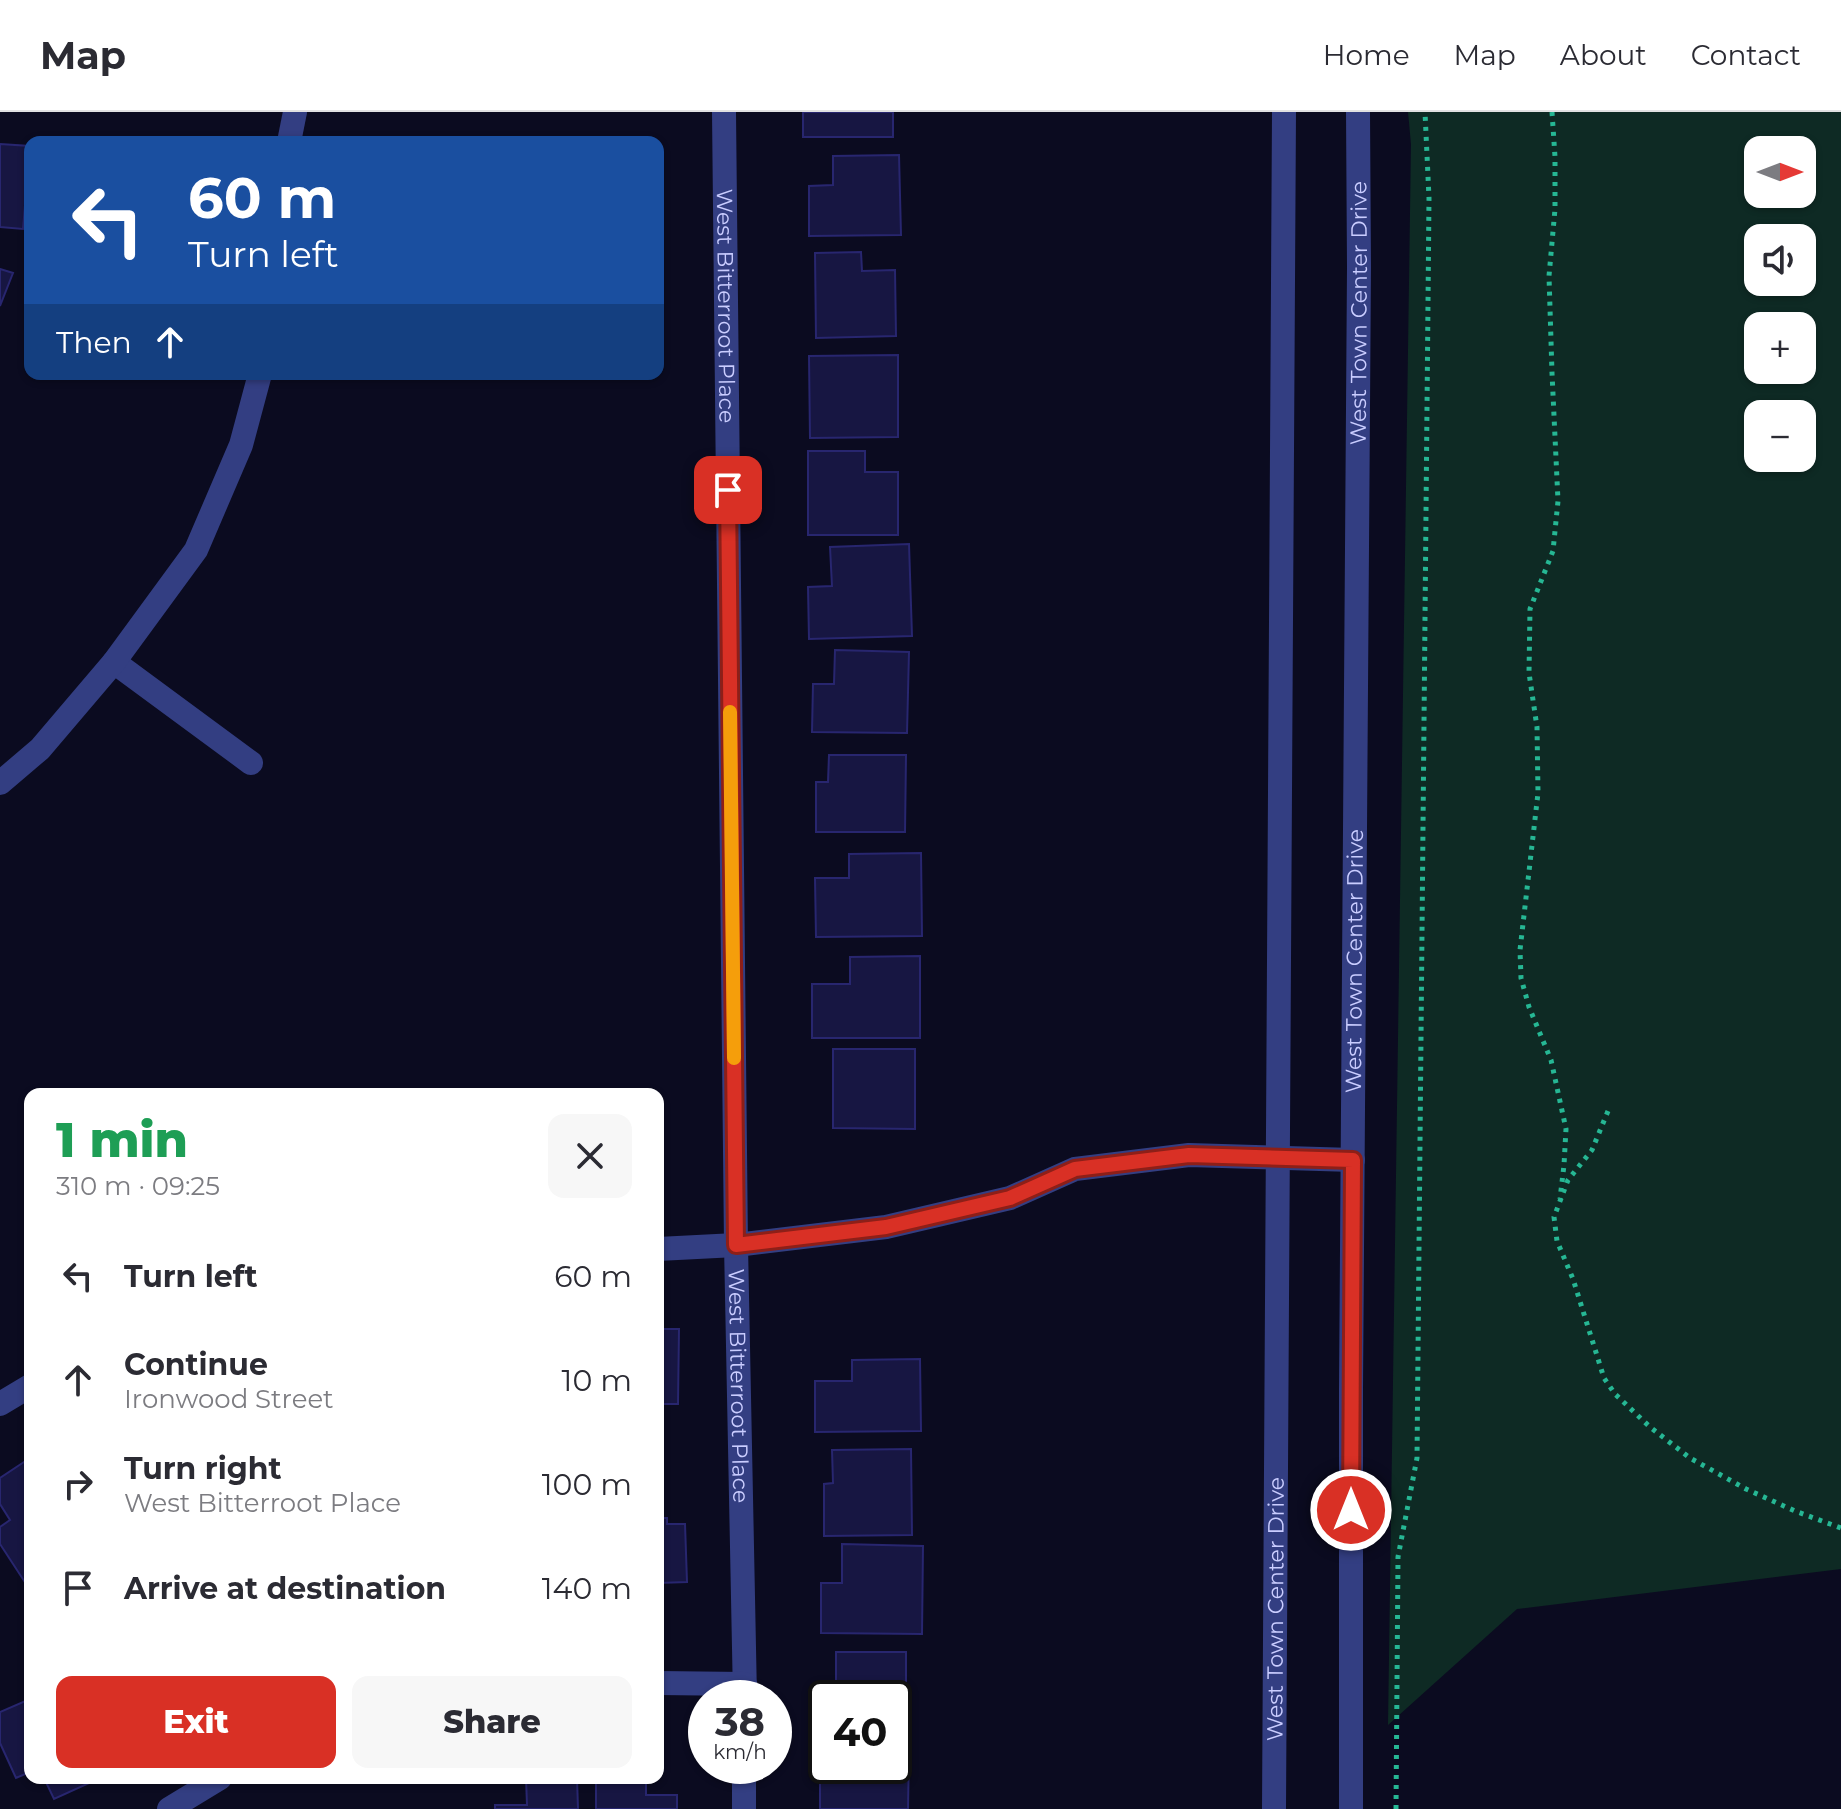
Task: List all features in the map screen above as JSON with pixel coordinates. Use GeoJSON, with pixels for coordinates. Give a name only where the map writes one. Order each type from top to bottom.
{"type":"FeatureCollection","features":[{"type":"Feature","properties":{"kind":"street"},"geometry":{"type":"LineString","coordinates":[[290,136],[295,112]]}},
{"type":"Feature","properties":{"kind":"street","name":"West Bitterroot Place"},"geometry":{"type":"LineString","coordinates":[[724,112],[736,1245],[745,1680]]}},
{"type":"Feature","properties":{"kind":"street","name":"West Town Center Drive"},"geometry":{"type":"LineString","coordinates":[[1274,1809],[1284,112]]}},
{"type":"Feature","properties":{"kind":"street","name":"West Town Center Drive"},"geometry":{"type":"LineString","coordinates":[[1351,1809],[1358,112]]}},
{"type":"Feature","properties":{"kind":"street"},"geometry":{"type":"LineString","coordinates":[[0,783],[40,749],[114,662],[196,550],[241,445],[258,380]]}},
{"type":"Feature","properties":{"kind":"street"},"geometry":{"type":"LineString","coordinates":[[114,662],[251,763]]}},
{"type":"Feature","properties":{"kind":"street"},"geometry":{"type":"LineString","coordinates":[[664,1249],[736,1245],[886,1227],[1010,1198],[1075,1169],[1189,1155],[1353,1160]]}},
{"type":"Feature","properties":{"kind":"street"},"geometry":{"type":"LineString","coordinates":[[0,1404],[24,1390]]}},
{"type":"Feature","properties":{"kind":"street"},"geometry":{"type":"LineString","coordinates":[[664,1684],[688,1686]]}},
{"type":"Feature","properties":{"kind":"street"},"geometry":{"type":"LineString","coordinates":[[169,1809],[210,1784]]}},
{"type":"Feature","properties":{"kind":"street"},"geometry":{"type":"LineString","coordinates":[[744,1784],[744,1809]]}},
{"type":"Feature","properties":{"kind":"path"},"geometry":{"type":"LineString","coordinates":[[1396,1809],[1398,1557],[1417,1458],[1429,214],[1425,112]]}},
{"type":"Feature","properties":{"kind":"path"},"geometry":{"type":"LineString","coordinates":[[1552,112],[1555,209],[1550,290],[1558,501],[1553,551],[1530,609],[1529,673],[1537,727],[1538,793],[1520,950],[1521,978],[1529,1007],[1551,1060],[1566,1129],[1560,1199]]}},
{"type":"Feature","properties":{"kind":"path"},"geometry":{"type":"LineString","coordinates":[[1608,1111],[1592,1150],[1568,1180],[1554,1217],[1557,1241],[1573,1279],[1604,1378],[1615,1394],[1650,1427],[1690,1458],[1718,1475],[1795,1511],[1841,1528]]}},
{"type":"Feature","properties":{"kind":"green space"},"geometry":{"type":"Polygon","coordinates":[[[1408,112],[1841,112],[1841,1569],[1517,1609],[1388,1725],[1411,144],[1408,112]]]}},
{"type":"Feature","properties":{"kind":"building"},"geometry":{"type":"Polygon","coordinates":[[[803,112],[893,112],[893,137],[803,137],[803,112]]]}},
{"type":"Feature","properties":{"kind":"building"},"geometry":{"type":"Polygon","coordinates":[[[0,144],[24,146],[23,229],[0,227],[0,144]]]}},
{"type":"Feature","properties":{"kind":"building"},"geometry":{"type":"Polygon","coordinates":[[[899,155],[901,235],[809,236],[809,186],[833,185],[833,156],[899,155]]]}},
{"type":"Feature","properties":{"kind":"building"},"geometry":{"type":"Polygon","coordinates":[[[861,252],[862,271],[895,270],[896,336],[816,338],[815,253],[861,252]]]}},
{"type":"Feature","properties":{"kind":"building"},"geometry":{"type":"Polygon","coordinates":[[[0,269],[13,273],[0,306],[0,269]]]}},
{"type":"Feature","properties":{"kind":"building"},"geometry":{"type":"Polygon","coordinates":[[[898,355],[898,437],[810,438],[809,356],[898,355]]]}},
{"type":"Feature","properties":{"kind":"building"},"geometry":{"type":"Polygon","coordinates":[[[808,451],[865,451],[865,472],[898,472],[898,535],[808,535],[808,451]]]}},
{"type":"Feature","properties":{"kind":"building"},"geometry":{"type":"Polygon","coordinates":[[[909,544],[912,636],[809,639],[808,587],[832,586],[830,547],[909,544]]]}},
{"type":"Feature","properties":{"kind":"building"},"geometry":{"type":"Polygon","coordinates":[[[835,650],[909,652],[907,733],[812,732],[813,684],[834,684],[835,650]]]}},
{"type":"Feature","properties":{"kind":"building"},"geometry":{"type":"Polygon","coordinates":[[[829,755],[906,755],[905,832],[816,832],[816,782],[828,782],[829,755]]]}},
{"type":"Feature","properties":{"kind":"building"},"geometry":{"type":"Polygon","coordinates":[[[921,853],[922,936],[816,937],[815,878],[849,878],[849,854],[921,853]]]}},
{"type":"Feature","properties":{"kind":"building"},"geometry":{"type":"Polygon","coordinates":[[[920,956],[920,1038],[812,1038],[812,984],[850,984],[850,957],[920,956]]]}},
{"type":"Feature","properties":{"kind":"building"},"geometry":{"type":"Polygon","coordinates":[[[833,1049],[915,1049],[915,1129],[833,1128],[833,1049]]]}},
{"type":"Feature","properties":{"kind":"building"},"geometry":{"type":"Polygon","coordinates":[[[664,1329],[679,1329],[678,1404],[664,1404],[664,1329]]]}},
{"type":"Feature","properties":{"kind":"building"},"geometry":{"type":"Polygon","coordinates":[[[920,1359],[921,1431],[815,1432],[815,1381],[852,1381],[852,1360],[920,1359]]]}},
{"type":"Feature","properties":{"kind":"building"},"geometry":{"type":"Polygon","coordinates":[[[911,1449],[912,1535],[824,1536],[824,1484],[833,1483],[832,1450],[911,1449]]]}},
{"type":"Feature","properties":{"kind":"building"},"geometry":{"type":"Polygon","coordinates":[[[24,1462],[24,1581],[0,1544],[0,1527],[10,1520],[0,1504],[0,1478],[24,1462]]]}},
{"type":"Feature","properties":{"kind":"building"},"geometry":{"type":"Polygon","coordinates":[[[664,1518],[667,1518],[667,1524],[685,1524],[687,1582],[664,1583],[664,1518]]]}},
{"type":"Feature","properties":{"kind":"building"},"geometry":{"type":"Polygon","coordinates":[[[842,1544],[923,1546],[922,1634],[821,1633],[821,1583],[842,1583],[842,1544]]]}},
{"type":"Feature","properties":{"kind":"building"},"geometry":{"type":"Polygon","coordinates":[[[836,1652],[906,1652],[906,1680],[836,1680],[836,1652]]]}},
{"type":"Feature","properties":{"kind":"building"},"geometry":{"type":"Polygon","coordinates":[[[24,1702],[24,1775],[16,1778],[0,1743],[0,1712],[24,1702]]]}},
{"type":"Feature","properties":{"kind":"building"},"geometry":{"type":"Polygon","coordinates":[[[47,1784],[87,1784],[54,1799],[47,1784]]]}},
{"type":"Feature","properties":{"kind":"building"},"geometry":{"type":"Polygon","coordinates":[[[526,1784],[577,1784],[578,1809],[495,1809],[495,1805],[527,1805],[526,1784]]]}},
{"type":"Feature","properties":{"kind":"building"},"geometry":{"type":"Polygon","coordinates":[[[596,1784],[646,1784],[646,1795],[677,1795],[677,1809],[596,1809],[596,1784]]]}},
{"type":"Feature","properties":{"kind":"building"},"geometry":{"type":"Polygon","coordinates":[[[820,1784],[908,1784],[908,1809],[820,1809],[820,1784]]]}},
{"type":"Feature","properties":{"kind":"slow traffic"},"geometry":{"type":"LineString","coordinates":[[730,712],[734,1058]]}},
{"type":"Feature","properties":{"kind":"route"},"geometry":{"type":"LineString","coordinates":[[728,490],[736,1245],[886,1227],[1010,1198],[1075,1169],[1189,1155],[1353,1160],[1351,1510]]}}]}
